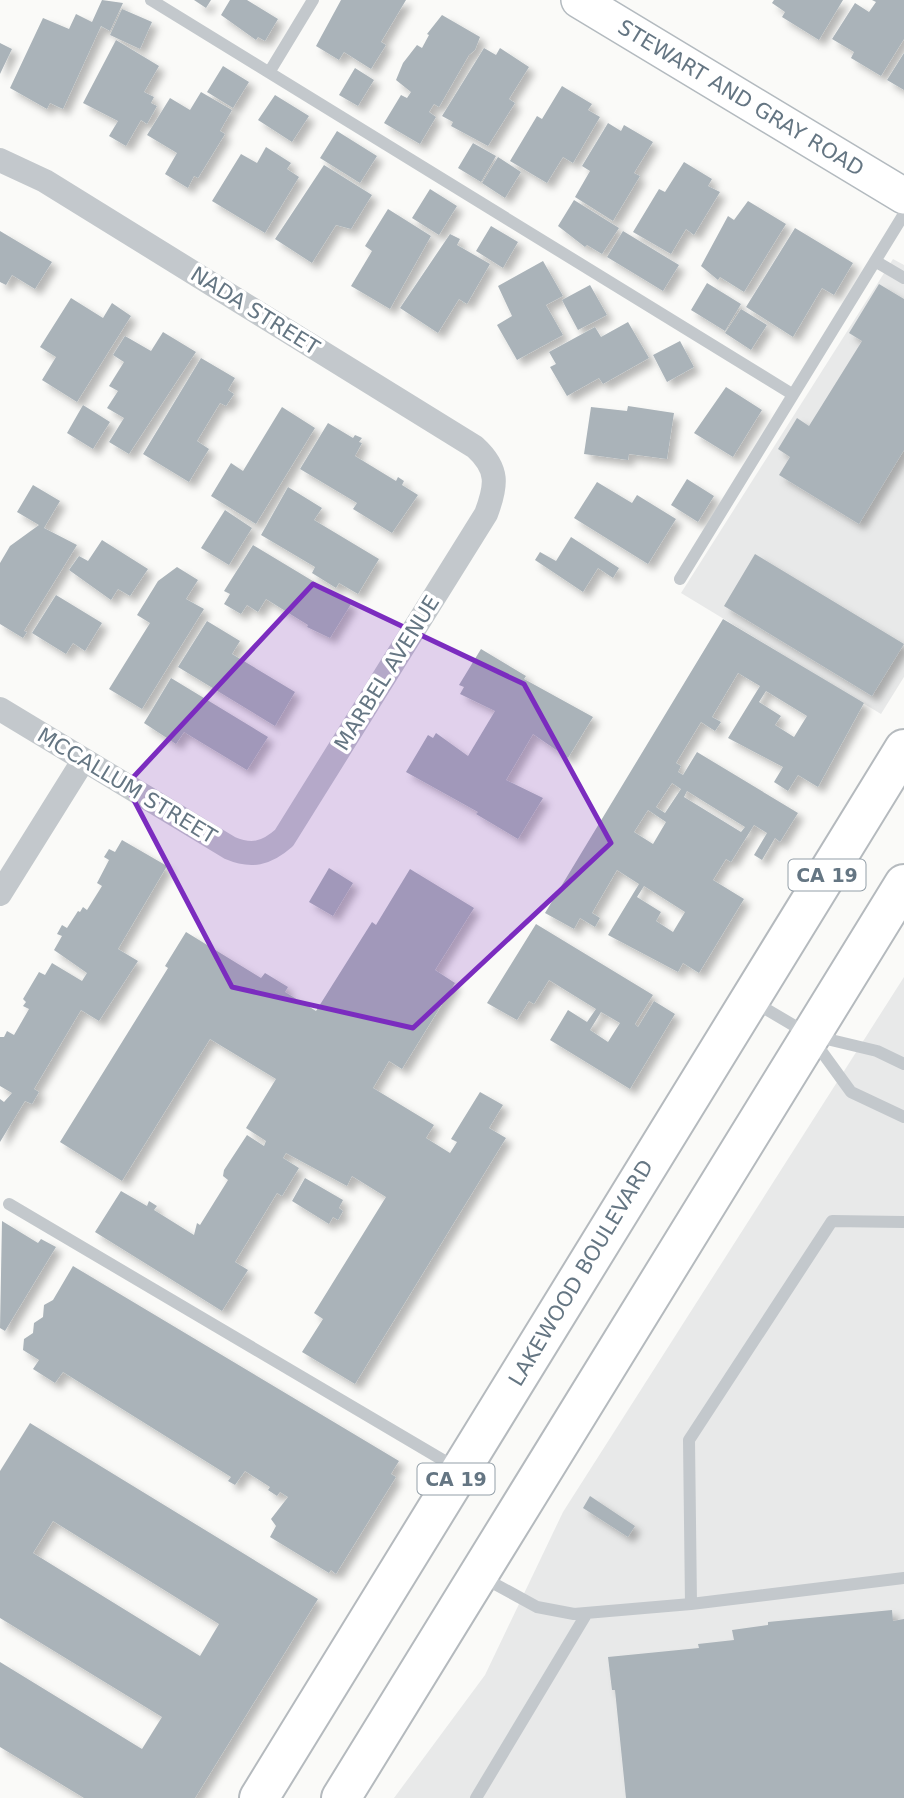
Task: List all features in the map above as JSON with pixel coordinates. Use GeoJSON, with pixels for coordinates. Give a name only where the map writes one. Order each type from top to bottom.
{"type":"FeatureCollection","features":[{"type":"Feature","properties":{"kind":"main road","name":"STEWART AND GRAY ROAD"},"geometry":{"type":"LineString","coordinates":[[579,0],[902,194]]}},
{"type":"Feature","properties":{"kind":"main road","name":"LAKEWOOD BOULEVARD"},"geometry":{"type":"LineString","coordinates":[[258,1798],[462,1471],[904,749]]}},
{"type":"Feature","properties":{"kind":"main road","name":"CA 19"},"geometry":{"type":"LineString","coordinates":[[341,1798],[904,884]]}},
{"type":"Feature","properties":{"kind":"street","name":"NADA STREET"},"geometry":{"type":"LineString","coordinates":[[0,160],[45,181],[475,447],[488,459],[495,477]]}},
{"type":"Feature","properties":{"kind":"street","name":"MARBEL AVENUE"},"geometry":{"type":"LineString","coordinates":[[258,854],[273,848],[284,838],[486,514],[494,495],[495,477]]}},
{"type":"Feature","properties":{"kind":"street","name":"MCCALLUM STREET"},"geometry":{"type":"LineString","coordinates":[[0,709],[230,848],[244,854],[258,854]]}},
{"type":"Feature","properties":{"kind":"street"},"geometry":{"type":"LineString","coordinates":[[0,894],[83,761]]}},
{"type":"Feature","properties":{"kind":"lane"},"geometry":{"type":"LineString","coordinates":[[151,0],[792,394]]}},
{"type":"Feature","properties":{"kind":"lane"},"geometry":{"type":"LineString","coordinates":[[270,71],[313,0]]}},
{"type":"Feature","properties":{"kind":"lane"},"geometry":{"type":"LineString","coordinates":[[680,579],[875,261],[902,194]]}},
{"type":"Feature","properties":{"kind":"lane"},"geometry":{"type":"LineString","coordinates":[[875,261],[904,278]]}},
{"type":"Feature","properties":{"kind":"lane"},"geometry":{"type":"LineString","coordinates":[[750,1000],[810,1035],[877,1051],[904,1064]]}},
{"type":"Feature","properties":{"kind":"lane"},"geometry":{"type":"LineString","coordinates":[[810,1035],[851,1092],[904,1117]]}},
{"type":"Feature","properties":{"kind":"lane"},"geometry":{"type":"LineString","coordinates":[[9,1204],[462,1471]]}},
{"type":"Feature","properties":{"kind":"lane"},"geometry":{"type":"LineString","coordinates":[[691,1604],[689,1440],[832,1221],[904,1222]]}},
{"type":"Feature","properties":{"kind":"lane"},"geometry":{"type":"LineString","coordinates":[[479,1575],[549,1611],[587,1613],[691,1604],[904,1578]]}},
{"type":"Feature","properties":{"kind":"lane"},"geometry":{"type":"LineString","coordinates":[[476,1798],[587,1613]]}},
{"type":"Feature","properties":{"kind":"highlighted area"},"geometry":{"type":"Polygon","coordinates":[[[313,584],[524,684],[611,843],[413,1028],[232,987],[126,785],[313,584]]]}},
{"type":"Feature","properties":{"kind":"shaded area"},"geometry":{"type":"Polygon","coordinates":[[[893,259],[904,265],[904,677],[881,714],[681,593],[893,259]]]}},
{"type":"Feature","properties":{"kind":"shaded area"},"geometry":{"type":"Polygon","coordinates":[[[904,977],[904,1798],[394,1798],[485,1675],[563,1512],[904,977]]]}},
{"type":"Feature","properties":{"kind":"building"},"geometry":{"type":"Polygon","coordinates":[[[102,0],[123,3],[110,31],[101,26],[63,109],[50,103],[47,109],[10,88],[43,18],[69,29],[76,14],[92,22],[102,0]]]}},
{"type":"Feature","properties":{"kind":"building"},"geometry":{"type":"Polygon","coordinates":[[[194,0],[211,0],[206,8],[194,0]]]}},
{"type":"Feature","properties":{"kind":"building"},"geometry":{"type":"Polygon","coordinates":[[[230,0],[247,0],[278,19],[265,41],[258,37],[256,40],[221,15],[230,0]]]}},
{"type":"Feature","properties":{"kind":"building"},"geometry":{"type":"Polygon","coordinates":[[[341,0],[406,0],[381,42],[386,45],[371,69],[344,52],[339,60],[316,46],[341,0]]]}},
{"type":"Feature","properties":{"kind":"building"},"geometry":{"type":"Polygon","coordinates":[[[774,0],[843,0],[819,40],[782,17],[785,12],[772,3],[774,0]]]}},
{"type":"Feature","properties":{"kind":"building"},"geometry":{"type":"Polygon","coordinates":[[[872,0],[904,0],[904,39],[881,76],[851,58],[854,52],[832,39],[855,3],[869,12],[876,2],[872,0]]]}},
{"type":"Feature","properties":{"kind":"building"},"geometry":{"type":"Polygon","coordinates":[[[122,9],[152,22],[140,49],[110,35],[122,9]]]}},
{"type":"Feature","properties":{"kind":"building"},"geometry":{"type":"Polygon","coordinates":[[[442,15],[480,37],[475,50],[469,55],[439,107],[434,104],[429,112],[436,117],[420,144],[384,123],[401,95],[407,98],[411,92],[396,80],[403,63],[417,45],[422,48],[429,35],[427,34],[442,15]]]}},
{"type":"Feature","properties":{"kind":"building"},"geometry":{"type":"Polygon","coordinates":[[[116,40],[159,66],[144,92],[154,97],[151,103],[157,106],[147,124],[141,120],[126,146],[109,136],[118,121],[83,103],[116,40]]]}},
{"type":"Feature","properties":{"kind":"building"},"geometry":{"type":"Polygon","coordinates":[[[0,43],[12,49],[0,74],[0,43]]]}},
{"type":"Feature","properties":{"kind":"building"},"geometry":{"type":"Polygon","coordinates":[[[484,48],[496,55],[500,48],[529,67],[509,99],[515,103],[488,146],[451,126],[453,122],[442,116],[484,48]]]}},
{"type":"Feature","properties":{"kind":"building"},"geometry":{"type":"Polygon","coordinates":[[[904,53],[904,90],[887,80],[904,53]]]}},
{"type":"Feature","properties":{"kind":"building"},"geometry":{"type":"Polygon","coordinates":[[[223,66],[249,82],[233,108],[207,92],[223,66]]]}},
{"type":"Feature","properties":{"kind":"building"},"geometry":{"type":"Polygon","coordinates":[[[355,68],[374,80],[358,106],[339,95],[355,68]]]}},
{"type":"Feature","properties":{"kind":"building"},"geometry":{"type":"Polygon","coordinates":[[[562,86],[592,104],[588,110],[600,117],[573,163],[563,157],[547,183],[510,161],[537,116],[542,119],[562,86]]]}},
{"type":"Feature","properties":{"kind":"building"},"geometry":{"type":"Polygon","coordinates":[[[201,92],[232,110],[220,131],[225,134],[198,178],[194,176],[188,188],[165,174],[177,153],[147,135],[170,98],[190,110],[201,92]]]}},
{"type":"Feature","properties":{"kind":"building"},"geometry":{"type":"Polygon","coordinates":[[[275,95],[309,116],[292,142],[258,120],[275,95]]]}},
{"type":"Feature","properties":{"kind":"building"},"geometry":{"type":"Polygon","coordinates":[[[608,123],[621,131],[624,125],[653,142],[634,173],[640,176],[613,221],[575,197],[590,171],[582,166],[608,123]]]}},
{"type":"Feature","properties":{"kind":"building"},"geometry":{"type":"Polygon","coordinates":[[[337,131],[377,156],[360,183],[320,158],[337,131]]]}},
{"type":"Feature","properties":{"kind":"building"},"geometry":{"type":"Polygon","coordinates":[[[473,143],[496,156],[481,182],[458,168],[473,143]]]}},
{"type":"Feature","properties":{"kind":"building"},"geometry":{"type":"Polygon","coordinates":[[[266,147],[291,163],[287,169],[299,177],[265,233],[212,201],[241,154],[257,163],[266,147]]]}},
{"type":"Feature","properties":{"kind":"building"},"geometry":{"type":"Polygon","coordinates":[[[498,157],[521,172],[505,198],[482,183],[498,157]]]}},
{"type":"Feature","properties":{"kind":"building"},"geometry":{"type":"Polygon","coordinates":[[[684,162],[712,179],[708,186],[720,192],[694,235],[686,229],[671,254],[633,232],[659,189],[665,192],[684,162]]]}},
{"type":"Feature","properties":{"kind":"building"},"geometry":{"type":"Polygon","coordinates":[[[324,165],[372,195],[351,229],[336,225],[312,263],[275,239],[324,165]]]}},
{"type":"Feature","properties":{"kind":"building"},"geometry":{"type":"Polygon","coordinates":[[[430,189],[457,206],[439,235],[412,218],[430,189]]]}},
{"type":"Feature","properties":{"kind":"building"},"geometry":{"type":"Polygon","coordinates":[[[574,200],[619,228],[602,254],[587,245],[585,247],[558,226],[574,200]]]}},
{"type":"Feature","properties":{"kind":"building"},"geometry":{"type":"Polygon","coordinates":[[[748,201],[786,224],[744,292],[720,277],[718,280],[701,266],[728,216],[734,220],[748,201]]]}},
{"type":"Feature","properties":{"kind":"building"},"geometry":{"type":"Polygon","coordinates":[[[388,209],[431,236],[390,309],[351,286],[372,251],[365,246],[388,209]]]}},
{"type":"Feature","properties":{"kind":"building"},"geometry":{"type":"Polygon","coordinates":[[[491,226],[518,242],[503,268],[476,251],[491,226]]]}},
{"type":"Feature","properties":{"kind":"building"},"geometry":{"type":"Polygon","coordinates":[[[795,228],[853,263],[834,295],[822,288],[793,337],[746,307],[795,228]]]}},
{"type":"Feature","properties":{"kind":"building"},"geometry":{"type":"Polygon","coordinates":[[[0,231],[52,262],[35,289],[12,275],[6,285],[0,282],[0,231]]]}},
{"type":"Feature","properties":{"kind":"building"},"geometry":{"type":"Polygon","coordinates":[[[623,231],[679,265],[663,291],[607,257],[623,231]]]}},
{"type":"Feature","properties":{"kind":"building"},"geometry":{"type":"Polygon","coordinates":[[[450,234],[460,239],[457,245],[490,264],[467,304],[459,299],[438,333],[400,308],[450,234]]]}},
{"type":"Feature","properties":{"kind":"building"},"geometry":{"type":"Polygon","coordinates":[[[543,261],[563,296],[546,305],[563,335],[517,360],[497,325],[512,316],[498,286],[543,261]]]}},
{"type":"Feature","properties":{"kind":"building"},"geometry":{"type":"Polygon","coordinates":[[[707,283],[741,304],[725,331],[691,310],[707,283]]]}},
{"type":"Feature","properties":{"kind":"building"},"geometry":{"type":"Polygon","coordinates":[[[879,284],[904,299],[904,450],[859,524],[779,475],[790,457],[778,449],[797,418],[809,426],[862,341],[849,333],[879,284]]]}},
{"type":"Feature","properties":{"kind":"building"},"geometry":{"type":"Polygon","coordinates":[[[590,285],[607,315],[578,330],[562,300],[590,285]]]}},
{"type":"Feature","properties":{"kind":"building"},"geometry":{"type":"Polygon","coordinates":[[[71,298],[103,318],[112,303],[131,316],[77,402],[42,380],[56,357],[40,347],[71,298]]]}},
{"type":"Feature","properties":{"kind":"building"},"geometry":{"type":"Polygon","coordinates":[[[741,309],[767,325],[751,350],[725,333],[741,309]]]}},
{"type":"Feature","properties":{"kind":"building"},"geometry":{"type":"Polygon","coordinates":[[[628,322],[649,358],[603,384],[599,378],[567,396],[550,367],[556,364],[549,352],[595,327],[601,337],[628,322]]]}},
{"type":"Feature","properties":{"kind":"building"},"geometry":{"type":"Polygon","coordinates":[[[163,332],[196,352],[129,454],[109,442],[124,418],[107,408],[118,391],[109,386],[124,362],[113,355],[125,336],[151,351],[163,332]]]}},
{"type":"Feature","properties":{"kind":"building"},"geometry":{"type":"Polygon","coordinates":[[[680,341],[694,367],[667,382],[653,355],[680,341]]]}},
{"type":"Feature","properties":{"kind":"building"},"geometry":{"type":"Polygon","coordinates":[[[201,358],[235,378],[228,390],[234,394],[226,406],[220,403],[197,441],[209,449],[189,482],[143,454],[201,358]]]}},
{"type":"Feature","properties":{"kind":"building"},"geometry":{"type":"Polygon","coordinates":[[[726,387],[762,410],[733,457],[694,433],[726,387]]]}},
{"type":"Feature","properties":{"kind":"building"},"geometry":{"type":"Polygon","coordinates":[[[83,405],[110,422],[93,449],[67,433],[83,405]]]}},
{"type":"Feature","properties":{"kind":"building"},"geometry":{"type":"Polygon","coordinates":[[[628,406],[674,413],[667,459],[629,454],[628,460],[584,454],[591,407],[627,411],[628,406]]]}},
{"type":"Feature","properties":{"kind":"building"},"geometry":{"type":"Polygon","coordinates":[[[282,407],[315,428],[256,524],[211,496],[231,463],[243,471],[282,407]]]}},
{"type":"Feature","properties":{"kind":"building"},"geometry":{"type":"Polygon","coordinates":[[[328,423],[353,438],[355,435],[362,438],[355,456],[396,481],[398,477],[404,481],[402,485],[418,495],[392,533],[353,509],[357,503],[300,469],[328,423]]]}},
{"type":"Feature","properties":{"kind":"building"},"geometry":{"type":"Polygon","coordinates":[[[687,479],[714,496],[698,522],[671,505],[687,479]]]}},
{"type":"Feature","properties":{"kind":"building"},"geometry":{"type":"Polygon","coordinates":[[[597,482],[632,503],[637,495],[676,519],[648,564],[574,518],[597,482]]]}},
{"type":"Feature","properties":{"kind":"building"},"geometry":{"type":"Polygon","coordinates":[[[33,485],[60,501],[44,528],[77,545],[24,631],[27,632],[23,638],[0,624],[0,563],[10,546],[39,525],[17,512],[33,485]]]}},
{"type":"Feature","properties":{"kind":"building"},"geometry":{"type":"Polygon","coordinates":[[[288,487],[322,508],[314,520],[379,559],[358,594],[339,583],[336,588],[312,573],[315,567],[261,535],[288,487]]]}},
{"type":"Feature","properties":{"kind":"building"},"geometry":{"type":"Polygon","coordinates":[[[225,510],[252,528],[229,565],[201,548],[225,510]]]}},
{"type":"Feature","properties":{"kind":"building"},"geometry":{"type":"Polygon","coordinates":[[[571,537],[619,568],[613,578],[598,568],[583,592],[535,560],[540,552],[556,561],[571,537]]]}},
{"type":"Feature","properties":{"kind":"building"},"geometry":{"type":"Polygon","coordinates":[[[102,540],[148,569],[130,596],[118,589],[111,600],[69,570],[79,556],[88,561],[102,540]]]}},
{"type":"Feature","properties":{"kind":"building"},"geometry":{"type":"Polygon","coordinates":[[[253,545],[351,604],[330,638],[307,627],[308,625],[266,599],[258,612],[247,605],[241,614],[224,604],[230,594],[224,591],[253,545]]]}},
{"type":"Feature","properties":{"kind":"building"},"geometry":{"type":"Polygon","coordinates":[[[755,554],[904,644],[872,696],[724,606],[755,554]]]}},
{"type":"Feature","properties":{"kind":"building"},"geometry":{"type":"Polygon","coordinates":[[[177,567],[198,580],[186,599],[204,609],[142,709],[109,689],[150,623],[137,615],[158,581],[177,567]]]}},
{"type":"Feature","properties":{"kind":"building"},"geometry":{"type":"Polygon","coordinates":[[[56,595],[102,623],[85,651],[73,643],[66,654],[32,633],[56,595]]]}},
{"type":"Feature","properties":{"kind":"building"},"geometry":{"type":"Polygon","coordinates":[[[723,619],[864,703],[818,787],[798,775],[788,791],[774,782],[783,767],[728,738],[760,686],[738,673],[712,717],[721,722],[715,731],[701,722],[676,763],[681,766],[678,772],[683,775],[697,752],[798,813],[780,842],[775,838],[762,860],[754,855],[767,833],[754,825],[731,862],[726,859],[713,880],[744,899],[699,973],[683,963],[678,972],[608,935],[639,884],[617,870],[592,913],[600,918],[595,927],[580,918],[574,929],[545,913],[723,619]],[[766,691],[759,702],[781,716],[775,725],[794,737],[807,716],[766,691]],[[672,783],[656,807],[665,813],[681,789],[672,783]],[[687,791],[684,797],[741,832],[745,827],[687,791]],[[648,810],[634,832],[653,844],[666,822],[648,810]],[[644,886],[637,897],[661,912],[656,921],[673,932],[685,912],[644,886]]]}},
{"type":"Feature","properties":{"kind":"building"},"geometry":{"type":"Polygon","coordinates":[[[207,621],[240,641],[232,654],[295,692],[275,726],[178,667],[207,621]]]}},
{"type":"Feature","properties":{"kind":"building"},"geometry":{"type":"Polygon","coordinates":[[[481,649],[526,676],[524,679],[593,717],[568,758],[533,734],[506,780],[543,798],[518,839],[476,814],[478,812],[406,772],[428,735],[433,738],[436,733],[468,756],[495,711],[460,694],[464,687],[459,685],[481,649]]]}},
{"type":"Feature","properties":{"kind":"building"},"geometry":{"type":"Polygon","coordinates":[[[171,678],[268,737],[247,770],[184,732],[176,744],[144,723],[171,678]]]}},
{"type":"Feature","properties":{"kind":"building"},"geometry":{"type":"Polygon","coordinates":[[[122,840],[167,866],[118,949],[138,961],[99,1021],[81,1010],[34,1089],[39,1092],[32,1104],[25,1101],[0,1142],[0,1099],[4,1102],[12,1093],[0,1086],[0,1037],[4,1037],[7,1031],[14,1035],[29,1009],[23,1006],[26,1002],[23,999],[39,972],[45,975],[52,963],[82,981],[87,973],[54,950],[62,936],[57,934],[62,925],[67,928],[83,907],[87,910],[102,886],[97,883],[109,860],[104,857],[109,849],[115,852],[122,840]]]}},
{"type":"Feature","properties":{"kind":"building"},"geometry":{"type":"Polygon","coordinates":[[[329,868],[353,883],[333,916],[309,902],[329,868]]]}},
{"type":"Feature","properties":{"kind":"building"},"geometry":{"type":"Polygon","coordinates":[[[410,869],[474,908],[435,970],[455,983],[402,1069],[389,1061],[373,1088],[434,1125],[426,1138],[450,1153],[457,1142],[451,1139],[480,1092],[503,1105],[489,1128],[506,1138],[355,1384],[302,1352],[323,1319],[314,1313],[386,1197],[352,1176],[347,1186],[286,1153],[283,1158],[299,1168],[282,1196],[277,1193],[235,1262],[248,1270],[222,1311],[95,1232],[121,1191],[147,1206],[149,1201],[157,1206],[154,1210],[194,1235],[197,1223],[200,1225],[228,1180],[223,1176],[224,1170],[247,1135],[264,1146],[266,1141],[246,1128],[276,1079],[210,1039],[122,1181],[60,1142],[168,968],[165,966],[186,932],[261,978],[265,973],[288,987],[285,992],[316,1011],[372,922],[376,925],[410,869]]]}},
{"type":"Feature","properties":{"kind":"building"},"geometry":{"type":"Polygon","coordinates":[[[536,924],[653,995],[635,1024],[638,1027],[654,1001],[675,1014],[630,1089],[550,1040],[568,1010],[587,1022],[596,1009],[549,980],[534,1004],[529,1001],[517,1020],[487,1003],[536,924]],[[601,1012],[590,1030],[608,1042],[620,1023],[601,1012]]]}},
{"type":"Feature","properties":{"kind":"building"},"geometry":{"type":"Polygon","coordinates":[[[305,1178],[343,1200],[339,1208],[343,1211],[338,1220],[333,1217],[329,1224],[292,1201],[305,1178]]]}},
{"type":"Feature","properties":{"kind":"building"},"geometry":{"type":"Polygon","coordinates":[[[2,1221],[38,1243],[41,1239],[56,1247],[5,1331],[0,1328],[2,1221]]]}},
{"type":"Feature","properties":{"kind":"building"},"geometry":{"type":"Polygon","coordinates":[[[73,1266],[399,1461],[391,1474],[396,1477],[336,1574],[331,1570],[329,1573],[270,1537],[276,1526],[271,1519],[288,1497],[280,1492],[277,1496],[268,1490],[270,1487],[245,1471],[235,1485],[228,1481],[231,1477],[63,1372],[55,1383],[33,1369],[39,1360],[23,1350],[24,1339],[33,1333],[34,1323],[43,1317],[44,1305],[53,1300],[73,1266]]]}},
{"type":"Feature","properties":{"kind":"building"},"geometry":{"type":"Polygon","coordinates":[[[30,1423],[318,1599],[195,1798],[84,1798],[0,1747],[0,1662],[142,1749],[162,1717],[0,1618],[0,1471],[30,1423]],[[53,1521],[33,1553],[200,1656],[219,1624],[53,1521]]]}},
{"type":"Feature","properties":{"kind":"building"},"geometry":{"type":"Polygon","coordinates":[[[590,1496],[635,1526],[628,1537],[583,1508],[590,1496]]]}},
{"type":"Feature","properties":{"kind":"building"},"geometry":{"type":"Polygon","coordinates":[[[892,1610],[893,1621],[904,1619],[904,1798],[626,1798],[615,1690],[612,1690],[608,1657],[699,1648],[698,1644],[734,1640],[732,1630],[768,1625],[768,1622],[892,1610]]]}}]}
